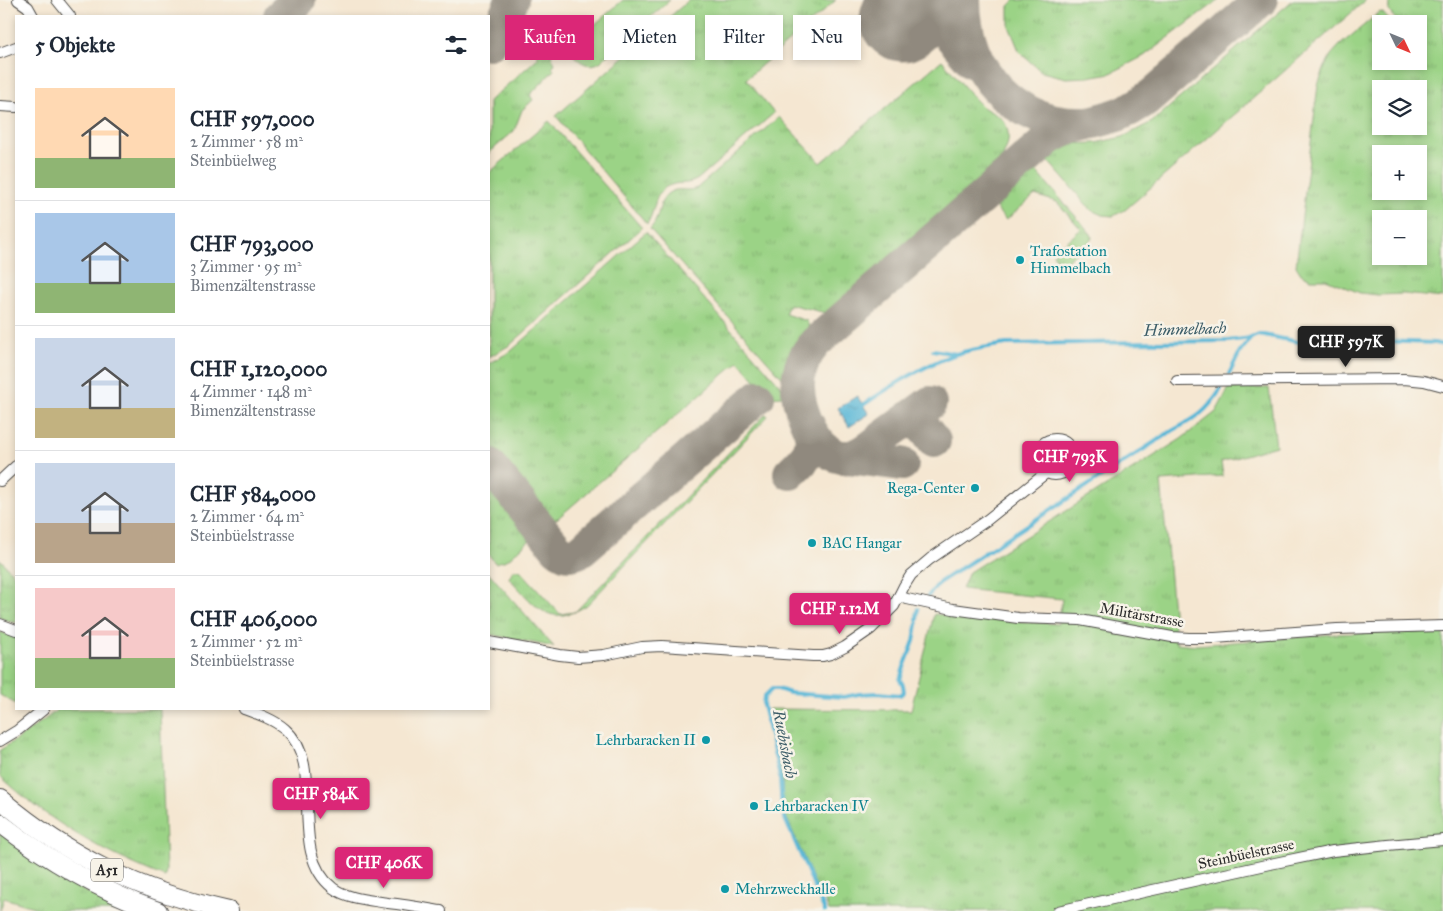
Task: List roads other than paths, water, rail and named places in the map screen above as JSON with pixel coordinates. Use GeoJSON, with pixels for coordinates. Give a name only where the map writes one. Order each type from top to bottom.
{"type":"FeatureCollection","features":[{"type":"Feature","properties":{"kind":"highway","name":"A51"},"geometry":{"type":"LineString","coordinates":[[0,799],[49,837],[107,870],[171,896],[229,911]]}},
{"type":"Feature","properties":{"kind":"highway","name":"A51"},"geometry":{"type":"LineString","coordinates":[[0,823],[59,865],[108,890],[158,911]]}},
{"type":"Feature","properties":{"kind":"street"},"geometry":{"type":"LineString","coordinates":[[18,0],[28,7],[32,15]]}},
{"type":"Feature","properties":{"kind":"street"},"geometry":{"type":"LineString","coordinates":[[57,0],[69,15]]}},
{"type":"Feature","properties":{"kind":"street"},"geometry":{"type":"LineString","coordinates":[[0,53],[15,47]]}},
{"type":"Feature","properties":{"kind":"street"},"geometry":{"type":"LineString","coordinates":[[0,106],[15,107]]}},
{"type":"Feature","properties":{"kind":"street"},"geometry":{"type":"LineString","coordinates":[[1176,381],[1404,379],[1424,381],[1443,386]]}},
{"type":"Feature","properties":{"kind":"street"},"geometry":{"type":"LineString","coordinates":[[0,480],[15,467]]}},
{"type":"Feature","properties":{"kind":"street"},"geometry":{"type":"LineString","coordinates":[[490,642],[578,657],[604,655],[642,647],[662,646],[823,656],[831,654],[846,647],[871,629],[894,606],[911,575],[930,559],[987,520],[1046,473]]}},
{"type":"Feature","properties":{"kind":"street","name":"Militärstrasse"},"geometry":{"type":"LineString","coordinates":[[899,596],[953,610],[1018,618],[1080,620],[1172,637],[1189,638],[1215,638],[1337,629],[1443,626]]}},
{"type":"Feature","properties":{"kind":"street"},"geometry":{"type":"LineString","coordinates":[[0,624],[15,630]]}},
{"type":"Feature","properties":{"kind":"street"},"geometry":{"type":"LineString","coordinates":[[0,741],[18,730],[43,710]]}},
{"type":"Feature","properties":{"kind":"street"},"geometry":{"type":"LineString","coordinates":[[246,710],[269,719],[286,730],[300,748],[304,768],[311,854],[322,876],[334,889],[351,897],[441,911]]}},
{"type":"Feature","properties":{"kind":"street","name":"Steinbüelstrasse"},"geometry":{"type":"LineString","coordinates":[[1058,911],[1333,851],[1443,840]]}},
{"type":"Feature","properties":{"kind":"water"},"geometry":{"type":"Polygon","coordinates":[[[857,396],[869,414],[849,427],[838,408],[857,396]]]}},
{"type":"Feature","properties":{"kind":"waterway","name":"Himmelbach"},"geometry":{"type":"LineString","coordinates":[[860,407],[906,378],[943,359],[968,351],[1006,344],[1228,341],[1251,338],[1259,334],[1298,342],[1377,341],[1435,343],[1443,345]]}},
{"type":"Feature","properties":{"kind":"waterway","name":"Ruebisbach"},"geometry":{"type":"LineString","coordinates":[[1229,374],[1240,352],[1251,338]]}},
{"type":"Feature","properties":{"kind":"waterway","name":"Himmelbach"},"geometry":{"type":"LineString","coordinates":[[933,350],[956,354]]}},
{"type":"Feature","properties":{"kind":"waterway","name":"Ruebisbach"},"geometry":{"type":"LineString","coordinates":[[928,596],[940,582],[1170,432],[1193,419],[1205,410],[1221,389]]}},
{"type":"Feature","properties":{"kind":"waterway","name":"Ruebisbach"},"geometry":{"type":"LineString","coordinates":[[917,620],[918,609]]}},
{"type":"Feature","properties":{"kind":"waterway","name":"Ruebisbach"},"geometry":{"type":"LineString","coordinates":[[825,911],[782,810],[780,777],[763,705],[764,697],[772,689],[790,693],[844,697],[878,693],[900,695],[904,692],[900,680],[914,641],[917,624]]}},
{"type":"Feature","properties":{"kind":"place","name":"Trafostation Himmelbach"},"geometry":{"type":"Point","coordinates":[1020,260]}},
{"type":"Feature","properties":{"kind":"place","name":"Rega-Center"},"geometry":{"type":"Point","coordinates":[975,488]}},
{"type":"Feature","properties":{"kind":"place","name":"BAC Hangar"},"geometry":{"type":"Point","coordinates":[812,543]}},
{"type":"Feature","properties":{"kind":"place","name":"Lehrbaracken II"},"geometry":{"type":"Point","coordinates":[706,740]}},
{"type":"Feature","properties":{"kind":"place","name":"Lehrbaracken IV"},"geometry":{"type":"Point","coordinates":[754,806]}},
{"type":"Feature","properties":{"kind":"place","name":"Mehrzweckhalle"},"geometry":{"type":"Point","coordinates":[725,889]}}]}
